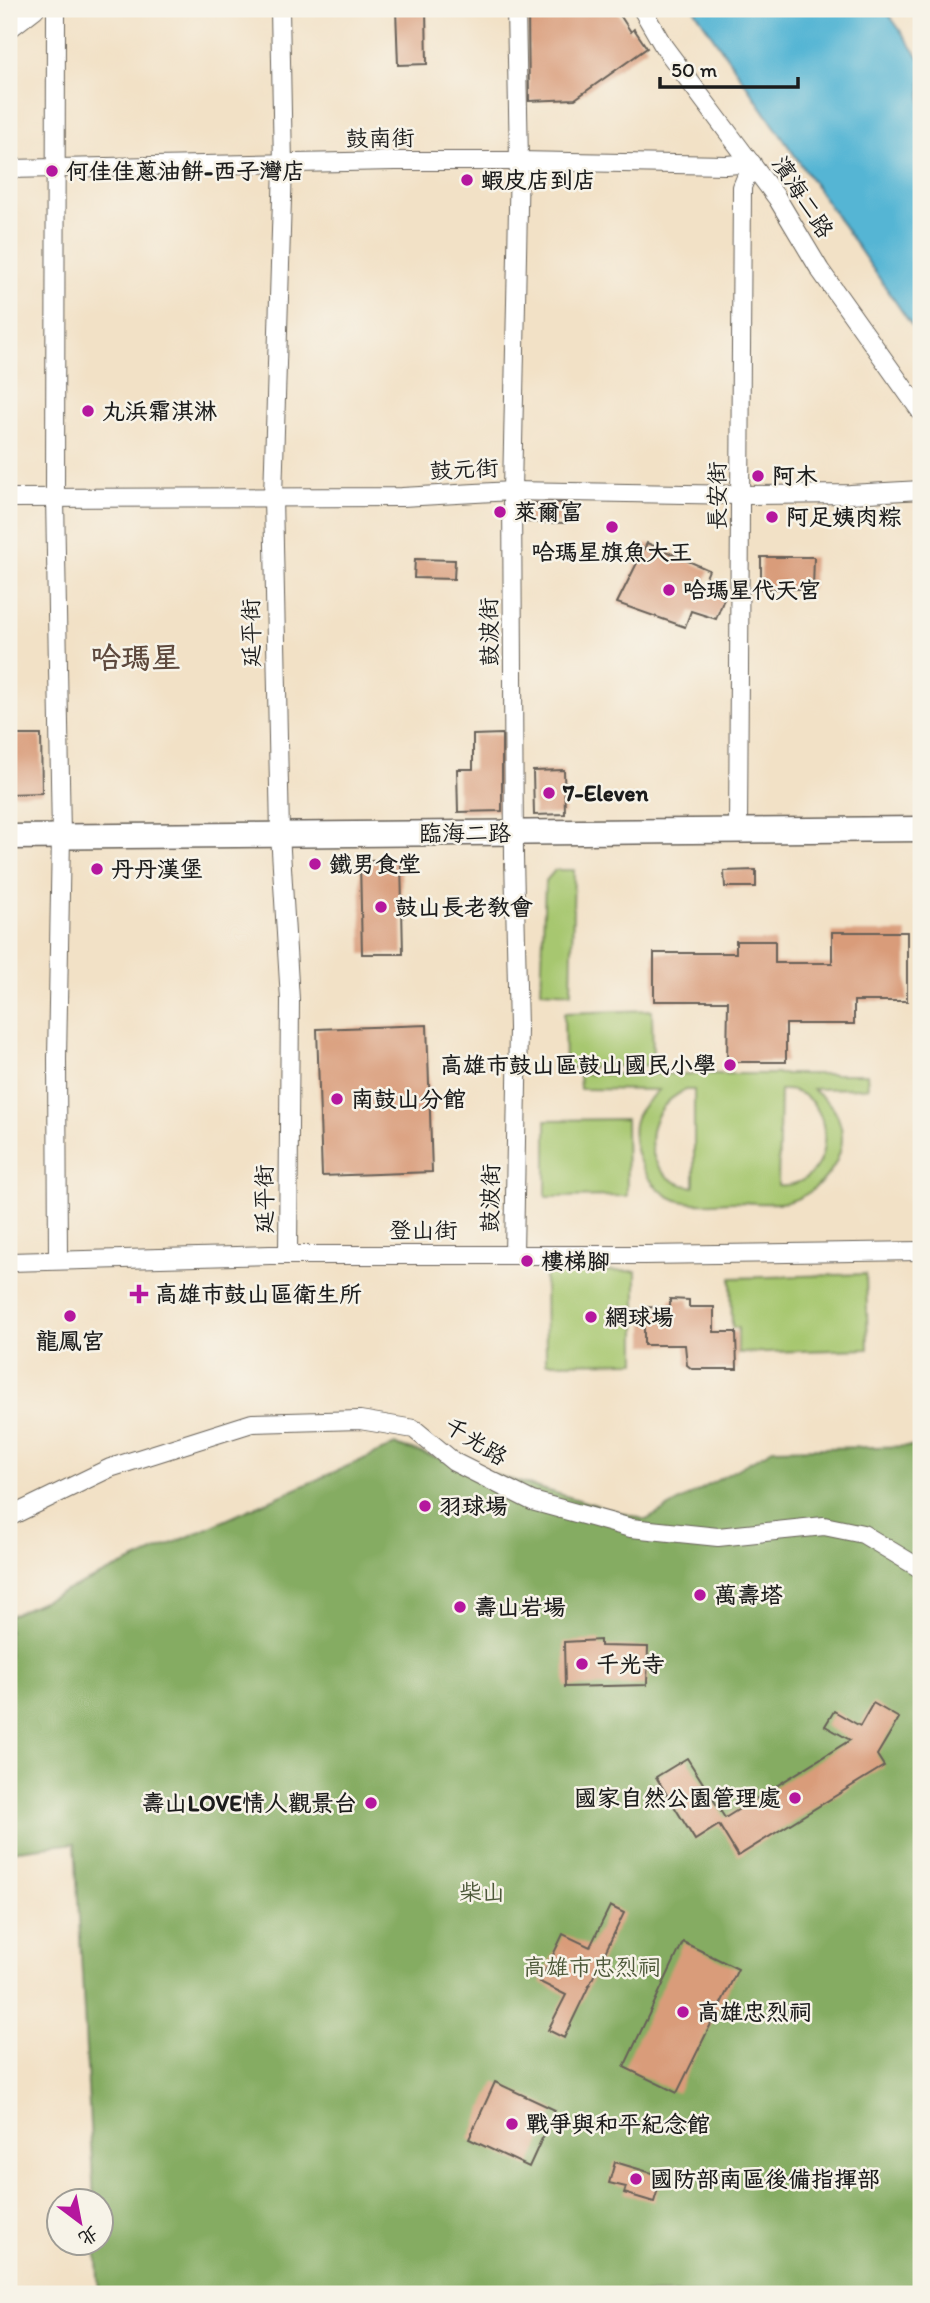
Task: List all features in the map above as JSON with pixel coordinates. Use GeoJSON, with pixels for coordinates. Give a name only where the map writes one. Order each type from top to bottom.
{"type":"FeatureCollection","features":[{"type":"Feature","properties":{"kind":"street"},"geometry":{"type":"LineString","coordinates":[[9,29],[35,9]]}},
{"type":"Feature","properties":{"kind":"street"},"geometry":{"type":"LineString","coordinates":[[56,9],[55,498],[61,836],[57,1059],[58,1260]]}},
{"type":"Feature","properties":{"kind":"street","name":"延平街"},"geometry":{"type":"LineString","coordinates":[[280,9],[283,164],[273,497],[280,834],[290,1000],[288,1255]]}},
{"type":"Feature","properties":{"kind":"street","name":"鼓波街"},"geometry":{"type":"LineString","coordinates":[[514,1254],[518,1028],[512,491],[519,161],[516,9]]}},
{"type":"Feature","properties":{"kind":"street","name":"濱海二路"},"geometry":{"type":"LineString","coordinates":[[642,9],[664,47],[777,198],[820,270],[921,412]]}},
{"type":"Feature","properties":{"kind":"street","name":"鼓南街"},"geometry":{"type":"LineString","coordinates":[[9,169],[55,166],[169,167],[519,161],[726,165],[752,163]]}},
{"type":"Feature","properties":{"kind":"street","name":"長安街"},"geometry":{"type":"LineString","coordinates":[[738,830],[742,187],[752,163]]}},
{"type":"Feature","properties":{"kind":"street","name":"鼓元街"},"geometry":{"type":"LineString","coordinates":[[9,498],[402,496],[512,491],[742,495],[921,490]]}},
{"type":"Feature","properties":{"kind":"street","name":"臨海二路"},"geometry":{"type":"LineString","coordinates":[[9,837],[921,829]]}},
{"type":"Feature","properties":{"kind":"street","name":"登山街"},"geometry":{"type":"LineString","coordinates":[[9,1262],[288,1255],[644,1255],[921,1251]]}},
{"type":"Feature","properties":{"kind":"street","name":"千光路"},"geometry":{"type":"LineString","coordinates":[[9,1517],[110,1468],[252,1423],[360,1420],[414,1429],[453,1462],[532,1501],[631,1528],[718,1537],[824,1526],[863,1534],[921,1569]]}},
{"type":"Feature","properties":{"kind":"green space"},"geometry":{"type":"Polygon","coordinates":[[[555,870],[574,870],[571,993],[541,991],[545,882],[555,870]]]}},
{"type":"Feature","properties":{"kind":"green space"},"geometry":{"type":"Polygon","coordinates":[[[652,1010],[653,1065],[565,1068],[564,1013],[652,1010]]]}},
{"type":"Feature","properties":{"kind":"green space"},"geometry":{"type":"Polygon","coordinates":[[[579,1074],[867,1074],[868,1088],[812,1089],[831,1106],[839,1120],[842,1133],[837,1159],[822,1182],[800,1198],[767,1203],[691,1203],[668,1196],[653,1184],[643,1168],[633,1131],[640,1109],[659,1090],[580,1089],[579,1074]],[[686,1090],[670,1100],[659,1113],[651,1144],[655,1160],[663,1173],[676,1182],[694,1187],[694,1090],[686,1090]],[[780,1090],[778,1185],[798,1182],[813,1172],[821,1156],[824,1138],[822,1120],[813,1104],[799,1093],[780,1090]]]}},
{"type":"Feature","properties":{"kind":"green space"},"geometry":{"type":"Polygon","coordinates":[[[626,1119],[627,1196],[546,1197],[546,1120],[626,1119]]]}},
{"type":"Feature","properties":{"kind":"green space","name":"網球場"},"geometry":{"type":"Polygon","coordinates":[[[636,1271],[636,1362],[546,1363],[545,1272],[636,1271]]]}},
{"type":"Feature","properties":{"kind":"green space"},"geometry":{"type":"Polygon","coordinates":[[[866,1274],[868,1349],[738,1353],[738,1328],[732,1327],[731,1278],[866,1274]]]}},
{"type":"Feature","properties":{"kind":"green space","name":"柴山"},"geometry":{"type":"Polygon","coordinates":[[[395,1445],[646,1520],[773,1449],[921,1446],[921,2294],[99,2294],[97,2258],[116,2258],[116,2188],[93,2188],[75,1843],[9,1851],[9,1616],[395,1445]]]}},
{"type":"Feature","properties":{"kind":"water"},"geometry":{"type":"Polygon","coordinates":[[[694,9],[885,9],[921,60],[921,339],[694,9]]]}},
{"type":"Feature","properties":{"kind":"building"},"geometry":{"type":"Polygon","coordinates":[[[396,9],[426,9],[427,64],[398,65],[396,9]]]}},
{"type":"Feature","properties":{"kind":"building"},"geometry":{"type":"Polygon","coordinates":[[[528,9],[616,9],[631,32],[634,29],[647,48],[575,99],[529,101],[528,9]]]}},
{"type":"Feature","properties":{"kind":"building"},"geometry":{"type":"Polygon","coordinates":[[[523,503],[565,503],[566,523],[524,522],[523,503]]]}},
{"type":"Feature","properties":{"kind":"building","name":"哈瑪星代天宮"},"geometry":{"type":"Polygon","coordinates":[[[647,543],[709,570],[703,585],[725,596],[716,619],[691,611],[685,627],[617,603],[647,543]]]}},
{"type":"Feature","properties":{"kind":"building"},"geometry":{"type":"Polygon","coordinates":[[[761,557],[814,557],[813,589],[761,589],[761,557]]]}},
{"type":"Feature","properties":{"kind":"building"},"geometry":{"type":"Polygon","coordinates":[[[415,559],[455,560],[454,579],[414,578],[415,559]]]}},
{"type":"Feature","properties":{"kind":"building"},"geometry":{"type":"Polygon","coordinates":[[[502,734],[502,811],[458,812],[457,769],[473,769],[473,735],[502,734]]]}},
{"type":"Feature","properties":{"kind":"building"},"geometry":{"type":"Polygon","coordinates":[[[9,735],[41,735],[42,793],[9,794],[9,735]]]}},
{"type":"Feature","properties":{"kind":"building","name":"7-Eleven"},"geometry":{"type":"Polygon","coordinates":[[[564,770],[565,814],[534,815],[533,771],[564,770]]]}},
{"type":"Feature","properties":{"kind":"building","name":"鼓山長老教會"},"geometry":{"type":"Polygon","coordinates":[[[401,860],[403,954],[362,954],[360,861],[401,860]]]}},
{"type":"Feature","properties":{"kind":"building"},"geometry":{"type":"Polygon","coordinates":[[[756,870],[756,887],[725,887],[724,871],[756,870]]]}},
{"type":"Feature","properties":{"kind":"building"},"geometry":{"type":"Polygon","coordinates":[[[832,932],[907,932],[907,1001],[854,1001],[854,1024],[786,1024],[786,1062],[727,1062],[728,1001],[654,1001],[654,953],[736,953],[736,941],[775,941],[775,963],[832,963],[832,932]]]}},
{"type":"Feature","properties":{"kind":"building"},"geometry":{"type":"Polygon","coordinates":[[[427,1025],[432,1172],[322,1176],[317,1029],[427,1025]]]}},
{"type":"Feature","properties":{"kind":"building"},"geometry":{"type":"Polygon","coordinates":[[[670,1299],[689,1300],[689,1307],[714,1307],[714,1332],[736,1332],[737,1369],[692,1369],[687,1365],[685,1345],[644,1345],[644,1307],[670,1308],[670,1299]]]}},
{"type":"Feature","properties":{"kind":"building"},"geometry":{"type":"Polygon","coordinates":[[[600,1640],[600,1646],[648,1647],[647,1685],[565,1687],[564,1642],[600,1640]]]}},
{"type":"Feature","properties":{"kind":"building","name":"國家自然公園管理處"},"geometry":{"type":"Polygon","coordinates":[[[873,1703],[899,1718],[877,1755],[884,1766],[738,1856],[719,1825],[695,1840],[656,1777],[687,1758],[725,1818],[850,1740],[825,1726],[834,1711],[860,1726],[873,1703]]]}},
{"type":"Feature","properties":{"kind":"building"},"geometry":{"type":"Polygon","coordinates":[[[610,1906],[624,1913],[564,2038],[548,2030],[566,1995],[540,1982],[563,1934],[590,1947],[610,1906]]]}},
{"type":"Feature","properties":{"kind":"building"},"geometry":{"type":"Polygon","coordinates":[[[683,1942],[738,1969],[677,2093],[624,2067],[683,1942]]]}},
{"type":"Feature","properties":{"kind":"building","name":"戰爭與和平紀念館"},"geometry":{"type":"Polygon","coordinates":[[[495,2082],[555,2110],[529,2167],[469,2139],[495,2082]]]}},
{"type":"Feature","properties":{"kind":"building","name":"國防部南區後備指揮部"},"geometry":{"type":"Polygon","coordinates":[[[615,2162],[662,2176],[654,2202],[624,2193],[626,2187],[609,2183],[615,2162]]]}},
{"type":"Feature","properties":{"kind":"place","name":"何佳佳蔥油餅-西子灣店"},"geometry":{"type":"Point","coordinates":[52,171]}},
{"type":"Feature","properties":{"kind":"place","name":"蝦皮店到店"},"geometry":{"type":"Point","coordinates":[467,180]}},
{"type":"Feature","properties":{"kind":"place","name":"丸浜霜淇淋"},"geometry":{"type":"Point","coordinates":[88,411]}},
{"type":"Feature","properties":{"kind":"place","name":"阿木"},"geometry":{"type":"Point","coordinates":[758,476]}},
{"type":"Feature","properties":{"kind":"place","name":"萊爾富"},"geometry":{"type":"Point","coordinates":[500,512]}},
{"type":"Feature","properties":{"kind":"place","name":"阿足姨肉粽"},"geometry":{"type":"Point","coordinates":[772,517]}},
{"type":"Feature","properties":{"kind":"place","name":"哈瑪星旗魚大王"},"geometry":{"type":"Point","coordinates":[612,527]}},
{"type":"Feature","properties":{"kind":"place","name":"哈瑪星代天宮"},"geometry":{"type":"Point","coordinates":[669,590]}},
{"type":"Feature","properties":{"kind":"place","name":"7-Eleven"},"geometry":{"type":"Point","coordinates":[549,793]}},
{"type":"Feature","properties":{"kind":"place","name":"鐵男食堂"},"geometry":{"type":"Point","coordinates":[315,864]}},
{"type":"Feature","properties":{"kind":"place","name":"丹丹漢堡"},"geometry":{"type":"Point","coordinates":[97,869]}},
{"type":"Feature","properties":{"kind":"place","name":"鼓山長老教會"},"geometry":{"type":"Point","coordinates":[381,907]}},
{"type":"Feature","properties":{"kind":"place","name":"高雄市鼓山區鼓山國民小學"},"geometry":{"type":"Point","coordinates":[730,1065]}},
{"type":"Feature","properties":{"kind":"place","name":"南鼓山分館"},"geometry":{"type":"Point","coordinates":[337,1099]}},
{"type":"Feature","properties":{"kind":"place","name":"樓梯腳"},"geometry":{"type":"Point","coordinates":[527,1261]}},
{"type":"Feature","properties":{"kind":"place","name":"高雄市鼓山區衛生所"},"geometry":{"type":"Point","coordinates":[139,1294]}},
{"type":"Feature","properties":{"kind":"place","name":"龍鳳宮"},"geometry":{"type":"Point","coordinates":[70,1316]}},
{"type":"Feature","properties":{"kind":"place","name":"網球場"},"geometry":{"type":"Point","coordinates":[591,1317]}},
{"type":"Feature","properties":{"kind":"place","name":"羽球場"},"geometry":{"type":"Point","coordinates":[425,1506]}},
{"type":"Feature","properties":{"kind":"place","name":"萬壽塔"},"geometry":{"type":"Point","coordinates":[700,1595]}},
{"type":"Feature","properties":{"kind":"place","name":"壽山岩場"},"geometry":{"type":"Point","coordinates":[460,1607]}},
{"type":"Feature","properties":{"kind":"place","name":"千光寺"},"geometry":{"type":"Point","coordinates":[582,1664]}},
{"type":"Feature","properties":{"kind":"place","name":"國家自然公園管理處"},"geometry":{"type":"Point","coordinates":[795,1798]}},
{"type":"Feature","properties":{"kind":"place","name":"壽山LOVE情人觀景台"},"geometry":{"type":"Point","coordinates":[371,1803]}},
{"type":"Feature","properties":{"kind":"place","name":"高雄忠烈祠"},"geometry":{"type":"Point","coordinates":[683,2012]}},
{"type":"Feature","properties":{"kind":"place","name":"戰爭與和平紀念館"},"geometry":{"type":"Point","coordinates":[512,2124]}},
{"type":"Feature","properties":{"kind":"place","name":"國防部南區後備指揮部"},"geometry":{"type":"Point","coordinates":[636,2179]}},
{"type":"Feature","properties":{"kind":"district","name":"哈瑪星"},"geometry":{"type":"Point","coordinates":[136,657]}},
{"type":"Feature","properties":{"kind":"park label","name":"高雄市忠烈祠"},"geometry":{"type":"Point","coordinates":[592,1967]}}]}
